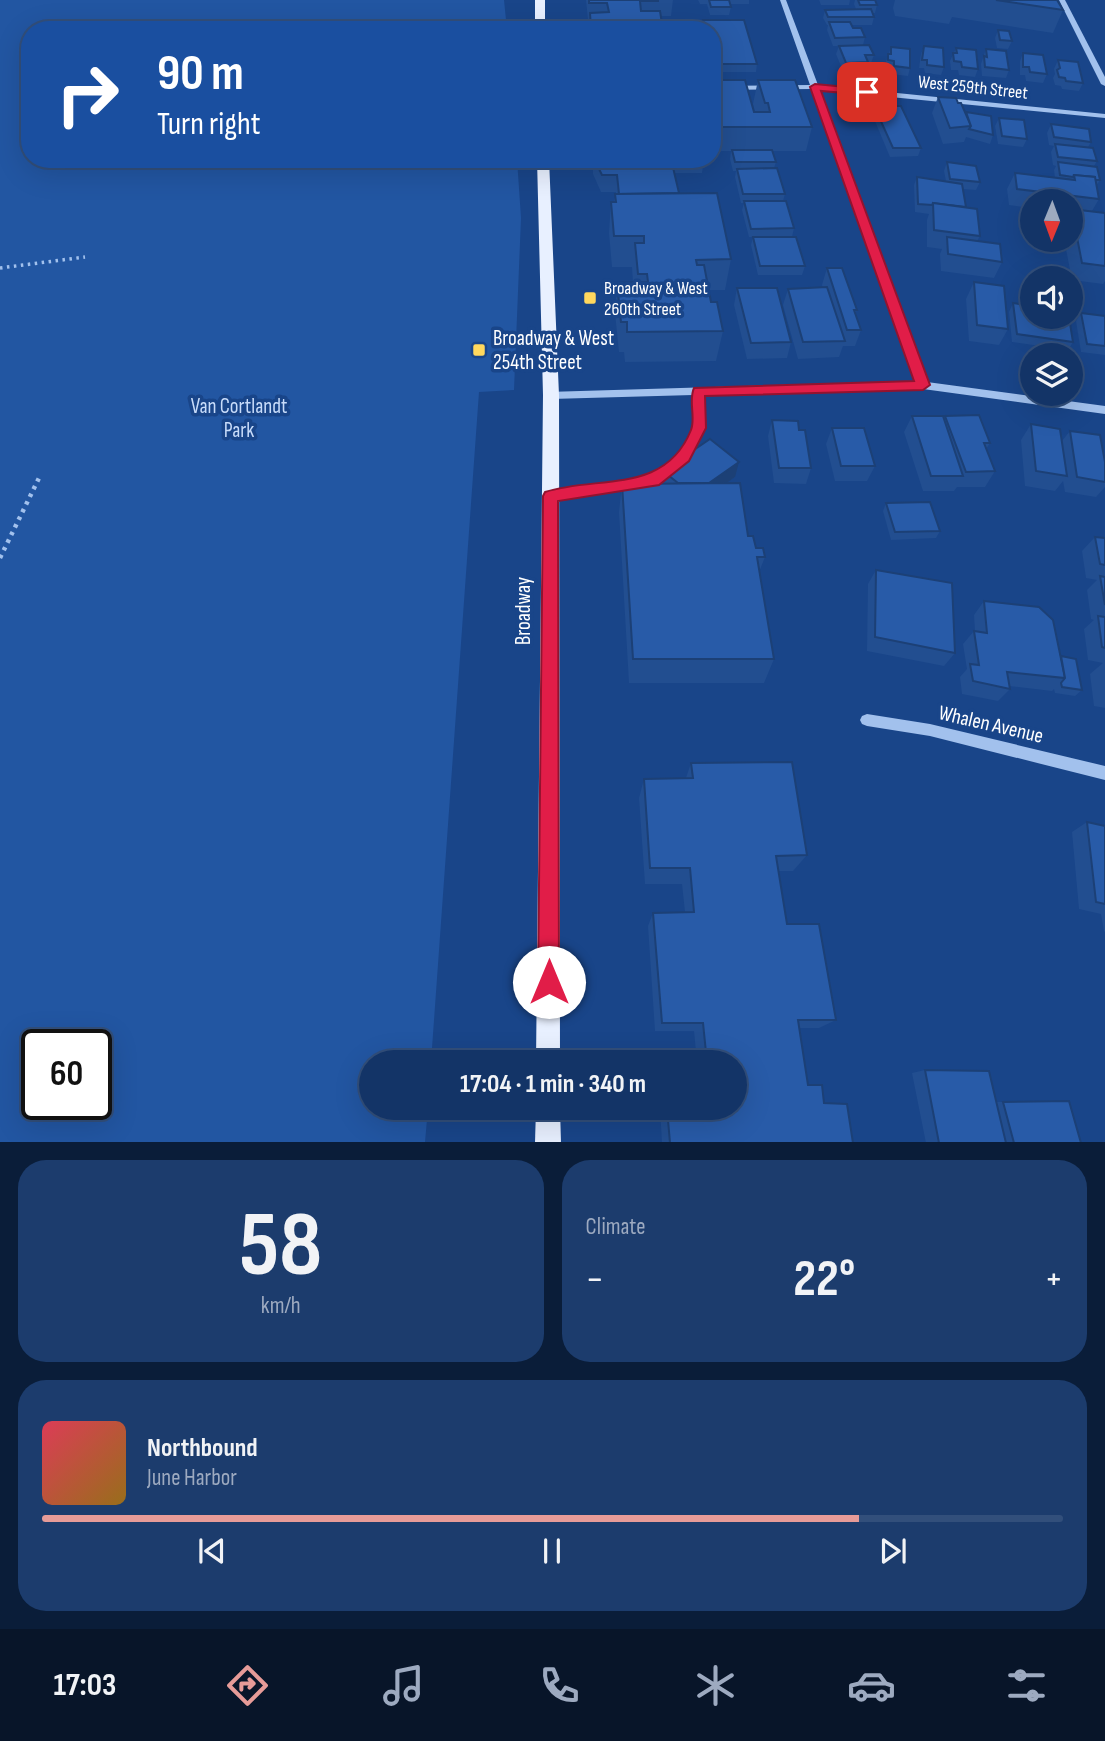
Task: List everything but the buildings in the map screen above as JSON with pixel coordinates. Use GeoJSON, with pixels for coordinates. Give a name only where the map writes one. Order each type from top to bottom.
{"type":"FeatureCollection","features":[{"type":"Feature","properties":{"kind":"main road"},"geometry":{"type":"LineString","coordinates":[[540,0],[540,21]]}},
{"type":"Feature","properties":{"kind":"main road","name":"Broadway"},"geometry":{"type":"LineString","coordinates":[[543,168],[551,395],[548,1050]]}},
{"type":"Feature","properties":{"kind":"main road"},"geometry":{"type":"LineString","coordinates":[[548,1120],[548,1142]]}},
{"type":"Feature","properties":{"kind":"street"},"geometry":{"type":"LineString","coordinates":[[783,0],[923,385]]}},
{"type":"Feature","properties":{"kind":"street"},"geometry":{"type":"LineString","coordinates":[[1062,0],[1105,84]]}},
{"type":"Feature","properties":{"kind":"street"},"geometry":{"type":"LineString","coordinates":[[1095,60],[1105,60]]}},
{"type":"Feature","properties":{"kind":"street","name":"West 259th Street"},"geometry":{"type":"LineString","coordinates":[[721,88],[815,87],[1105,116]]}},
{"type":"Feature","properties":{"kind":"street"},"geometry":{"type":"LineString","coordinates":[[551,395],[923,385],[1105,410]]}},
{"type":"Feature","properties":{"kind":"street"},"geometry":{"type":"LineString","coordinates":[[550,496],[654,481],[684,457],[699,428],[698,391]]}},
{"type":"Feature","properties":{"kind":"street","name":"Whalen Avenue"},"geometry":{"type":"LineString","coordinates":[[867,720],[930,730],[1105,773]]}},
{"type":"Feature","properties":{"kind":"path"},"geometry":{"type":"LineString","coordinates":[[0,268],[85,257]]}},
{"type":"Feature","properties":{"kind":"path"},"geometry":{"type":"LineString","coordinates":[[0,558],[39,478]]}},
{"type":"Feature","properties":{"kind":"green space","name":"Van Cortlandt Park"},"geometry":{"type":"Polygon","coordinates":[[[0,0],[504,0],[506,21],[21,21],[21,168],[518,168],[521,218],[514,390],[479,392],[432,1050],[359,1050],[359,1120],[427,1120],[425,1142],[0,1142],[0,0]]]}},
{"type":"Feature","properties":{"kind":"place","name":"Broadway & West 260th Street"},"geometry":{"type":"Point","coordinates":[590,298]}},
{"type":"Feature","properties":{"kind":"place","name":"Broadway & West 254th Street"},"geometry":{"type":"Point","coordinates":[479,350]}},
{"type":"Feature","properties":{"kind":"route"},"geometry":{"type":"LineString","coordinates":[[549,982],[550,496],[654,481],[684,457],[699,428],[701,413],[698,391],[923,385],[815,87],[867,92]]}}]}
